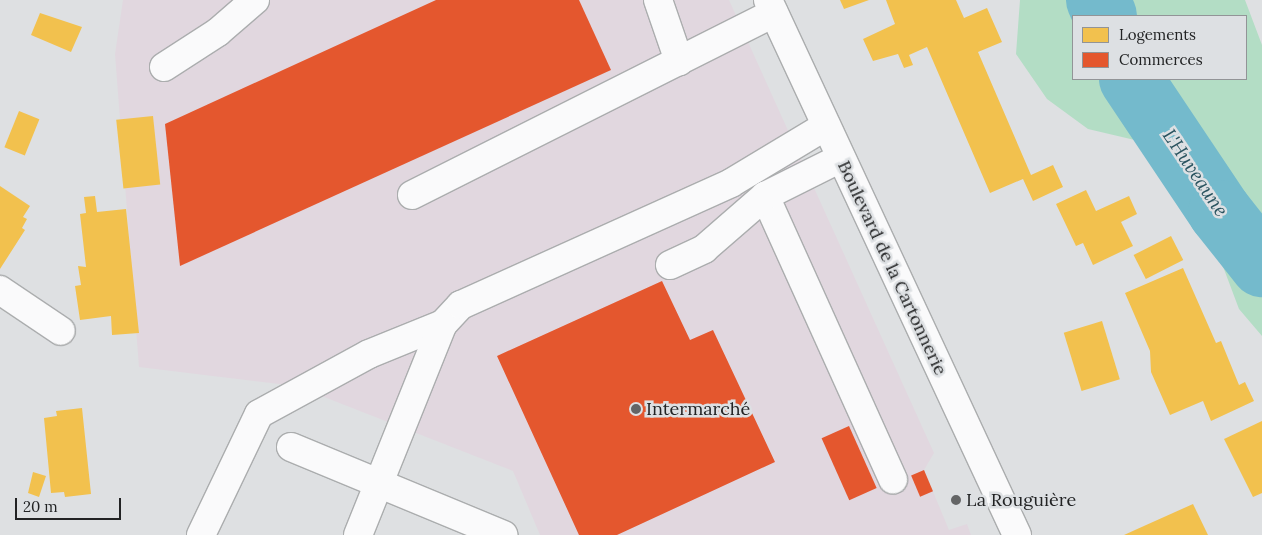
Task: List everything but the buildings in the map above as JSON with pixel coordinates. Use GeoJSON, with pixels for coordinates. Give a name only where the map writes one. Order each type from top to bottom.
{"type":"FeatureCollection","features":[{"type":"Feature","properties":{"kind":"main road"},"geometry":{"type":"LineString","coordinates":[[164,67],[218,32],[255,0]]}},
{"type":"Feature","properties":{"kind":"main road"},"geometry":{"type":"LineString","coordinates":[[658,0],[679,61]]}},
{"type":"Feature","properties":{"kind":"main road"},"geometry":{"type":"LineString","coordinates":[[412,195],[679,61],[771,7]]}},
{"type":"Feature","properties":{"kind":"main road","name":"Boulevard de la Cartonnerie"},"geometry":{"type":"LineString","coordinates":[[771,7],[1017,535]]}},
{"type":"Feature","properties":{"kind":"main road"},"geometry":{"type":"LineString","coordinates":[[358,535],[443,324],[461,304],[491,288],[731,183],[826,126]]}},
{"type":"Feature","properties":{"kind":"main road"},"geometry":{"type":"LineString","coordinates":[[670,265],[704,249],[765,196],[842,158]]}},
{"type":"Feature","properties":{"kind":"main road"},"geometry":{"type":"LineString","coordinates":[[765,196],[893,479]]}},
{"type":"Feature","properties":{"kind":"main road"},"geometry":{"type":"LineString","coordinates":[[0,290],[60,331]]}},
{"type":"Feature","properties":{"kind":"main road"},"geometry":{"type":"LineString","coordinates":[[201,535],[259,414],[369,354],[443,324]]}},
{"type":"Feature","properties":{"kind":"main road"},"geometry":{"type":"LineString","coordinates":[[291,446],[504,535]]}},
{"type":"Feature","properties":{"kind":"shaded area"},"geometry":{"type":"Polygon","coordinates":[[[123,0],[729,0],[934,453],[924,470],[949,530],[967,524],[971,535],[540,535],[513,471],[296,386],[139,367],[115,54],[123,0]]]}},
{"type":"Feature","properties":{"kind":"green space"},"geometry":{"type":"Polygon","coordinates":[[[1020,0],[1245,0],[1262,45],[1262,336],[1239,309],[1210,232],[1139,141],[1088,129],[1047,99],[1016,54],[1020,0]]]}},
{"type":"Feature","properties":{"kind":"waterway","name":"L'Huveaune"},"geometry":{"type":"LineString","coordinates":[[1098,0],[1105,15]]}},
{"type":"Feature","properties":{"kind":"waterway","name":"L'Huveaune"},"geometry":{"type":"LineString","coordinates":[[1132,80],[1220,212],[1262,265]]}},
{"type":"Feature","properties":{"kind":"place","name":"Intermarché"},"geometry":{"type":"Point","coordinates":[636,409]}},
{"type":"Feature","properties":{"kind":"place","name":"La Rouguière"},"geometry":{"type":"Point","coordinates":[956,500]}}]}
